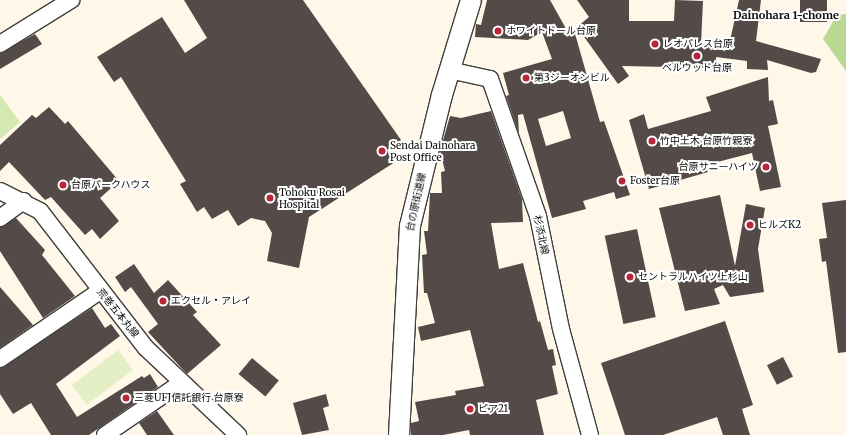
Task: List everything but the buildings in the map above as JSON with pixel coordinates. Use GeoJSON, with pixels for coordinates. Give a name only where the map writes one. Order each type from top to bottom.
{"type":"FeatureCollection","features":[{"type":"Feature","properties":{"kind":"street"},"geometry":{"type":"LineString","coordinates":[[0,44],[72,0]]}},
{"type":"Feature","properties":{"kind":"street","name":"台の原街道線"},"geometry":{"type":"LineString","coordinates":[[399,435],[410,226],[449,70],[471,0]]}},
{"type":"Feature","properties":{"kind":"street","name":"杉添北線"},"geometry":{"type":"LineString","coordinates":[[449,70],[490,79],[538,216],[561,329],[590,435]]}},
{"type":"Feature","properties":{"kind":"street","name":"荒巻五本丸線"},"geometry":{"type":"LineString","coordinates":[[0,191],[23,201],[40,211],[100,291],[146,348],[180,383],[238,435]]}},
{"type":"Feature","properties":{"kind":"street"},"geometry":{"type":"LineString","coordinates":[[0,218],[23,201]]}},
{"type":"Feature","properties":{"kind":"street"},"geometry":{"type":"LineString","coordinates":[[0,359],[100,291]]}},
{"type":"Feature","properties":{"kind":"street"},"geometry":{"type":"LineString","coordinates":[[105,435],[180,383]]}},
{"type":"Feature","properties":{"kind":"green space"},"geometry":{"type":"Polygon","coordinates":[[[846,14],[846,71],[823,39],[837,15],[846,14]]]}},
{"type":"Feature","properties":{"kind":"green space"},"geometry":{"type":"Polygon","coordinates":[[[0,95],[20,122],[0,139],[0,95]]]}},
{"type":"Feature","properties":{"kind":"green space"},"geometry":{"type":"Polygon","coordinates":[[[118,350],[133,370],[87,405],[72,385],[118,350]]]}},
{"type":"Feature","properties":{"kind":"place","name":"ホワイトドール台原"},"geometry":{"type":"Point","coordinates":[498,31]}},
{"type":"Feature","properties":{"kind":"place","name":"レオパレス台原"},"geometry":{"type":"Point","coordinates":[655,44]}},
{"type":"Feature","properties":{"kind":"place","name":"ベルウッド台原"},"geometry":{"type":"Point","coordinates":[697,56]}},
{"type":"Feature","properties":{"kind":"place","name":"第3ジーオンビル"},"geometry":{"type":"Point","coordinates":[526,78]}},
{"type":"Feature","properties":{"kind":"place","name":"竹中土木 台原竹親寮"},"geometry":{"type":"Point","coordinates":[652,141]}},
{"type":"Feature","properties":{"kind":"place","name":"Sendai Dainohara Post Office"},"geometry":{"type":"Point","coordinates":[382,151]}},
{"type":"Feature","properties":{"kind":"place","name":"台原サニーハイツ"},"geometry":{"type":"Point","coordinates":[766,167]}},
{"type":"Feature","properties":{"kind":"place","name":"Foster台原"},"geometry":{"type":"Point","coordinates":[622,181]}},
{"type":"Feature","properties":{"kind":"place","name":"台原パークハウス"},"geometry":{"type":"Point","coordinates":[63,185]}},
{"type":"Feature","properties":{"kind":"place","name":"Tohoku Rosai Hospital"},"geometry":{"type":"Point","coordinates":[270,198]}},
{"type":"Feature","properties":{"kind":"place","name":"ヒルズK2"},"geometry":{"type":"Point","coordinates":[750,225]}},
{"type":"Feature","properties":{"kind":"place","name":"セントラルハイツ上杉山"},"geometry":{"type":"Point","coordinates":[630,277]}},
{"type":"Feature","properties":{"kind":"place","name":"エクセル・アレイ"},"geometry":{"type":"Point","coordinates":[163,301]}},
{"type":"Feature","properties":{"kind":"place","name":"三菱UFJ信託銀行 台原寮"},"geometry":{"type":"Point","coordinates":[126,398]}},
{"type":"Feature","properties":{"kind":"place","name":"ピア21"},"geometry":{"type":"Point","coordinates":[470,409]}},
{"type":"Feature","properties":{"kind":"district","name":"Dainohara 1-chome"},"geometry":{"type":"Point","coordinates":[786,15]}}]}
